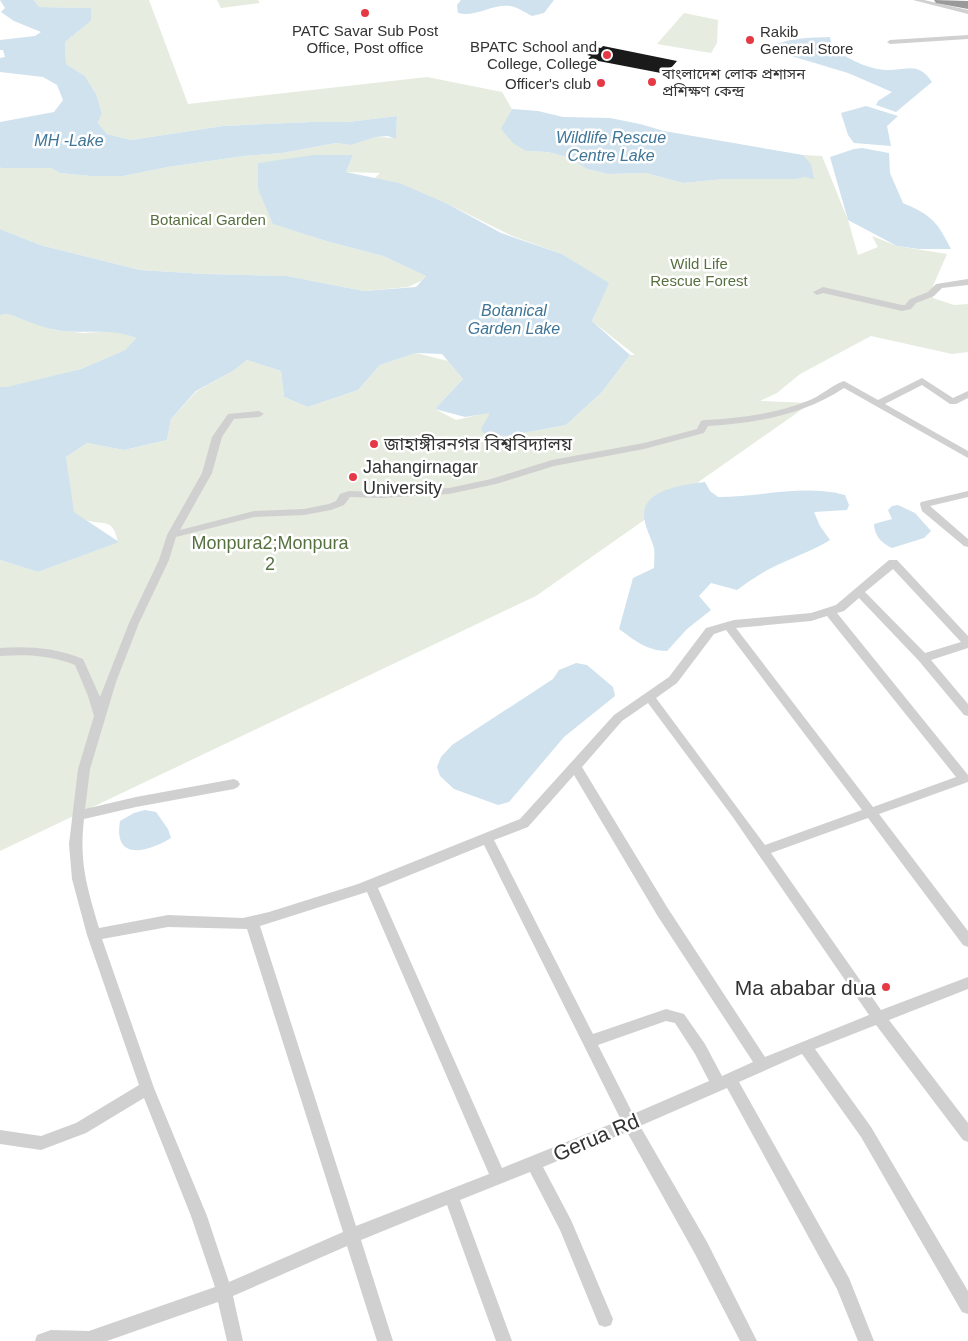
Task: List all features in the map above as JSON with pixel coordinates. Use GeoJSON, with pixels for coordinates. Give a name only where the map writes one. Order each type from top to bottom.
{"type":"FeatureCollection","features":[{"type":"Feature","properties":{"kind":"highway"},"geometry":{"type":"LineString","coordinates":[[940,0],[968,5]]}},
{"type":"Feature","properties":{"kind":"street"},"geometry":{"type":"LineString","coordinates":[[916,0],[968,12]]}},
{"type":"Feature","properties":{"kind":"street"},"geometry":{"type":"LineString","coordinates":[[890,42],[968,37]]}},
{"type":"Feature","properties":{"kind":"street"},"geometry":{"type":"LineString","coordinates":[[817,292],[822,290],[902,308],[908,307],[913,301],[931,294],[939,286],[968,282]]}},
{"type":"Feature","properties":{"kind":"street"},"geometry":{"type":"LineString","coordinates":[[878,404],[922,381],[953,402],[968,394]]}},
{"type":"Feature","properties":{"kind":"street"},"geometry":{"type":"LineString","coordinates":[[172,535],[254,514],[304,512],[331,507],[340,503],[344,496],[349,494],[381,495],[449,490],[493,482],[552,463],[644,446],[685,436],[701,431],[704,423],[762,417],[795,408],[812,403],[844,384],[968,456]]}},
{"type":"Feature","properties":{"kind":"street"},"geometry":{"type":"LineString","coordinates":[[235,1341],[224,1292],[199,1216],[147,1088],[94,935],[78,880],[75,844],[84,769],[99,717],[110,682],[146,596],[164,560],[172,535],[207,473],[217,437],[231,416],[259,414]]}},
{"type":"Feature","properties":{"kind":"street"},"geometry":{"type":"LineString","coordinates":[[968,494],[925,504],[926,509],[968,544]]}},
{"type":"Feature","properties":{"kind":"street"},"geometry":{"type":"LineString","coordinates":[[94,935],[168,921],[242,924],[252,922],[370,886],[524,823],[618,718],[672,680],[710,631],[730,626],[811,617],[840,608],[893,563],[968,644],[923,658]]}},
{"type":"Feature","properties":{"kind":"street"},"geometry":{"type":"LineString","coordinates":[[859,592],[923,658],[968,712]]}},
{"type":"Feature","properties":{"kind":"street"},"geometry":{"type":"LineString","coordinates":[[763,850],[870,811],[966,781],[829,612]]}},
{"type":"Feature","properties":{"kind":"street"},"geometry":{"type":"LineString","coordinates":[[730,626],[968,941]]}},
{"type":"Feature","properties":{"kind":"street"},"geometry":{"type":"LineString","coordinates":[[0,652],[33,652],[65,656],[79,662],[94,696],[99,717]]}},
{"type":"Feature","properties":{"kind":"street"},"geometry":{"type":"LineString","coordinates":[[649,697],[763,850],[879,1018],[968,1135]]}},
{"type":"Feature","properties":{"kind":"street"},"geometry":{"type":"LineString","coordinates":[[575,766],[662,911],[762,1064]]}},
{"type":"Feature","properties":{"kind":"street"},"geometry":{"type":"LineString","coordinates":[[78,816],[136,802],[234,784]]}},
{"type":"Feature","properties":{"kind":"street"},"geometry":{"type":"LineString","coordinates":[[487,838],[630,1123],[701,1248],[749,1341]]}},
{"type":"Feature","properties":{"kind":"street"},"geometry":{"type":"LineString","coordinates":[[370,886],[498,1177]]}},
{"type":"Feature","properties":{"kind":"street"},"geometry":{"type":"LineString","coordinates":[[252,922],[385,1341]]}},
{"type":"Feature","properties":{"kind":"street","name":"Gerua Rd"},"geometry":{"type":"LineString","coordinates":[[43,1341],[52,1338],[89,1339],[224,1292],[351,1236],[533,1164],[630,1123],[805,1046],[968,983]]}},
{"type":"Feature","properties":{"kind":"street"},"geometry":{"type":"LineString","coordinates":[[588,1042],[666,1015],[679,1018],[723,1081],[843,1284],[866,1341]]}},
{"type":"Feature","properties":{"kind":"street"},"geometry":{"type":"LineString","coordinates":[[805,1046],[866,1132],[968,1306]]}},
{"type":"Feature","properties":{"kind":"street"},"geometry":{"type":"LineString","coordinates":[[0,1137],[41,1143],[81,1128],[147,1088]]}},
{"type":"Feature","properties":{"kind":"street"},"geometry":{"type":"LineString","coordinates":[[533,1164],[566,1225],[605,1318]]}},
{"type":"Feature","properties":{"kind":"street"},"geometry":{"type":"LineString","coordinates":[[451,1196],[504,1341]]}},
{"type":"Feature","properties":{"kind":"green space","name":"Jahangirnagar University"},"geometry":{"type":"Polygon","coordinates":[[[34,0],[149,0],[188,104],[427,77],[502,92],[512,109],[502,129],[526,151],[548,152],[570,158],[587,169],[608,174],[646,173],[683,183],[724,179],[805,176],[803,155],[822,156],[848,220],[858,255],[878,247],[872,236],[897,246],[947,254],[933,286],[933,298],[954,305],[968,304],[968,352],[952,354],[871,336],[800,374],[777,393],[760,401],[811,403],[536,596],[0,851],[0,560],[38,572],[118,542],[116,534],[110,525],[83,519],[73,512],[66,457],[87,443],[124,450],[167,440],[171,419],[197,391],[233,371],[247,360],[281,371],[284,397],[308,407],[358,390],[380,365],[416,353],[448,361],[463,379],[435,409],[456,420],[491,412],[485,435],[507,436],[566,425],[602,392],[630,355],[635,355],[592,321],[608,283],[562,254],[512,236],[448,204],[375,178],[380,173],[346,172],[353,155],[258,163],[258,189],[277,225],[326,241],[383,256],[426,276],[421,281],[408,287],[364,291],[287,276],[140,270],[40,245],[0,229],[0,167],[51,168],[60,173],[90,176],[123,176],[168,167],[244,156],[282,153],[336,143],[351,145],[376,137],[396,138],[397,116],[348,122],[223,126],[131,140],[107,134],[98,123],[102,113],[96,94],[85,76],[66,64],[65,42],[91,21],[91,8],[39,7],[34,0]]]}},
{"type":"Feature","properties":{"kind":"green space"},"geometry":{"type":"Polygon","coordinates":[[[217,0],[258,0],[260,3],[221,8],[217,0]]]}},
{"type":"Feature","properties":{"kind":"green space"},"geometry":{"type":"Polygon","coordinates":[[[684,13],[718,20],[717,43],[711,53],[657,44],[684,13]]]}},
{"type":"Feature","properties":{"kind":"green space"},"geometry":{"type":"Polygon","coordinates":[[[8,314],[54,330],[83,333],[116,331],[136,338],[125,350],[81,369],[7,388],[0,387],[0,315],[8,314]]]}},
{"type":"Feature","properties":{"kind":"water","name":"MH -Lake"},"geometry":{"type":"Polygon","coordinates":[[[0,0],[34,0],[39,7],[91,8],[91,21],[65,42],[66,64],[85,76],[96,94],[102,113],[98,123],[107,134],[131,140],[223,126],[348,122],[397,116],[396,139],[388,136],[376,137],[351,145],[336,143],[282,153],[244,156],[168,167],[123,176],[90,176],[60,173],[51,168],[2,168],[0,167],[0,122],[54,112],[63,100],[57,85],[43,77],[0,72],[0,58],[5,57],[3,50],[0,50],[0,40],[35,36],[41,32],[14,21],[1,12],[5,8],[0,0]]]}},
{"type":"Feature","properties":{"kind":"water"},"geometry":{"type":"Polygon","coordinates":[[[461,0],[554,0],[544,13],[532,16],[510,6],[497,7],[470,14],[458,13],[457,5],[461,0]]]}},
{"type":"Feature","properties":{"kind":"water"},"geometry":{"type":"Polygon","coordinates":[[[830,37],[832,47],[860,63],[883,70],[914,68],[923,72],[932,82],[896,112],[876,105],[878,101],[892,92],[848,73],[768,49],[790,40],[830,37]]]}},
{"type":"Feature","properties":{"kind":"water"},"geometry":{"type":"Polygon","coordinates":[[[866,106],[898,116],[887,126],[891,146],[854,143],[848,135],[841,113],[866,106]]]}},
{"type":"Feature","properties":{"kind":"water","name":"Wildlife Rescue Centre Lake"},"geometry":{"type":"Polygon","coordinates":[[[512,109],[538,111],[563,117],[610,118],[664,131],[803,155],[811,164],[814,179],[805,177],[795,179],[724,179],[683,183],[646,173],[608,174],[587,169],[570,158],[548,152],[526,151],[513,143],[501,129],[512,109]]]}},
{"type":"Feature","properties":{"kind":"water"},"geometry":{"type":"Polygon","coordinates":[[[862,148],[889,153],[890,173],[903,203],[927,215],[942,232],[951,249],[919,249],[897,246],[848,220],[830,157],[862,148]]]}},
{"type":"Feature","properties":{"kind":"water","name":"Botanical Garden Lake"},"geometry":{"type":"Polygon","coordinates":[[[314,155],[353,155],[346,172],[399,183],[448,204],[501,233],[562,254],[609,283],[592,321],[630,355],[602,392],[566,425],[507,436],[485,435],[481,429],[490,413],[465,417],[435,409],[463,379],[442,354],[416,353],[380,365],[358,390],[308,407],[284,397],[281,371],[247,360],[233,371],[196,391],[171,419],[167,440],[124,450],[87,443],[66,457],[74,512],[119,542],[38,572],[0,560],[0,387],[7,387],[81,369],[125,350],[136,338],[106,332],[56,330],[8,314],[0,315],[0,229],[40,245],[140,270],[287,276],[364,291],[416,287],[426,276],[383,256],[326,241],[273,224],[258,189],[258,163],[314,155]]]}},
{"type":"Feature","properties":{"kind":"water"},"geometry":{"type":"Polygon","coordinates":[[[705,482],[710,491],[718,497],[813,491],[845,495],[849,505],[847,510],[814,512],[820,526],[830,540],[825,543],[772,568],[737,590],[711,583],[699,596],[711,610],[687,629],[667,651],[653,649],[641,644],[619,629],[633,578],[654,568],[654,548],[644,518],[646,506],[651,499],[668,489],[705,482]]]}},
{"type":"Feature","properties":{"kind":"water"},"geometry":{"type":"Polygon","coordinates":[[[898,505],[915,513],[931,531],[924,538],[892,548],[879,539],[875,532],[874,524],[892,519],[888,510],[892,506],[898,505]]]}},
{"type":"Feature","properties":{"kind":"water"},"geometry":{"type":"Polygon","coordinates":[[[576,663],[587,665],[613,687],[615,696],[564,737],[509,802],[498,805],[454,789],[440,776],[437,767],[441,757],[452,745],[553,679],[559,670],[576,663]]]}},
{"type":"Feature","properties":{"kind":"water"},"geometry":{"type":"Polygon","coordinates":[[[145,810],[156,812],[168,829],[171,838],[143,850],[127,848],[122,843],[119,834],[120,821],[134,813],[145,810]]]}},
{"type":"Feature","properties":{"kind":"building"},"geometry":{"type":"Polygon","coordinates":[[[603,46],[677,61],[666,74],[588,59],[591,56],[587,55],[595,47],[601,48],[603,46]]]}},
{"type":"Feature","properties":{"kind":"place","name":"PATC Savar Sub Post Office, Post office"},"geometry":{"type":"Point","coordinates":[365,13]}},
{"type":"Feature","properties":{"kind":"place","name":"Rakib General Store"},"geometry":{"type":"Point","coordinates":[750,40]}},
{"type":"Feature","properties":{"kind":"place","name":"BPATC School and College, College"},"geometry":{"type":"Point","coordinates":[607,55]}},
{"type":"Feature","properties":{"kind":"place","name":"বাংলাদেশ লোক প্রশাসন প্রশিক্ষণ কেন্দ্র"},"geometry":{"type":"Point","coordinates":[652,82]}},
{"type":"Feature","properties":{"kind":"place","name":"Officer's club"},"geometry":{"type":"Point","coordinates":[601,83]}},
{"type":"Feature","properties":{"kind":"place","name":"জাহাঙ্গীরনগর বিশ্ববিদ্যালয়"},"geometry":{"type":"Point","coordinates":[374,444]}},
{"type":"Feature","properties":{"kind":"place","name":"Jahangirnagar University"},"geometry":{"type":"Point","coordinates":[353,477]}},
{"type":"Feature","properties":{"kind":"place","name":"Ma ababar dua"},"geometry":{"type":"Point","coordinates":[886,987]}},
{"type":"Feature","properties":{"kind":"park label","name":"Botanical Garden"},"geometry":{"type":"Point","coordinates":[208,219]}},
{"type":"Feature","properties":{"kind":"park label","name":"Wild Life Rescue Forest"},"geometry":{"type":"Point","coordinates":[699,272]}},
{"type":"Feature","properties":{"kind":"park label","name":"Monpura2;Monpura 2"},"geometry":{"type":"Point","coordinates":[270,553]}}]}
